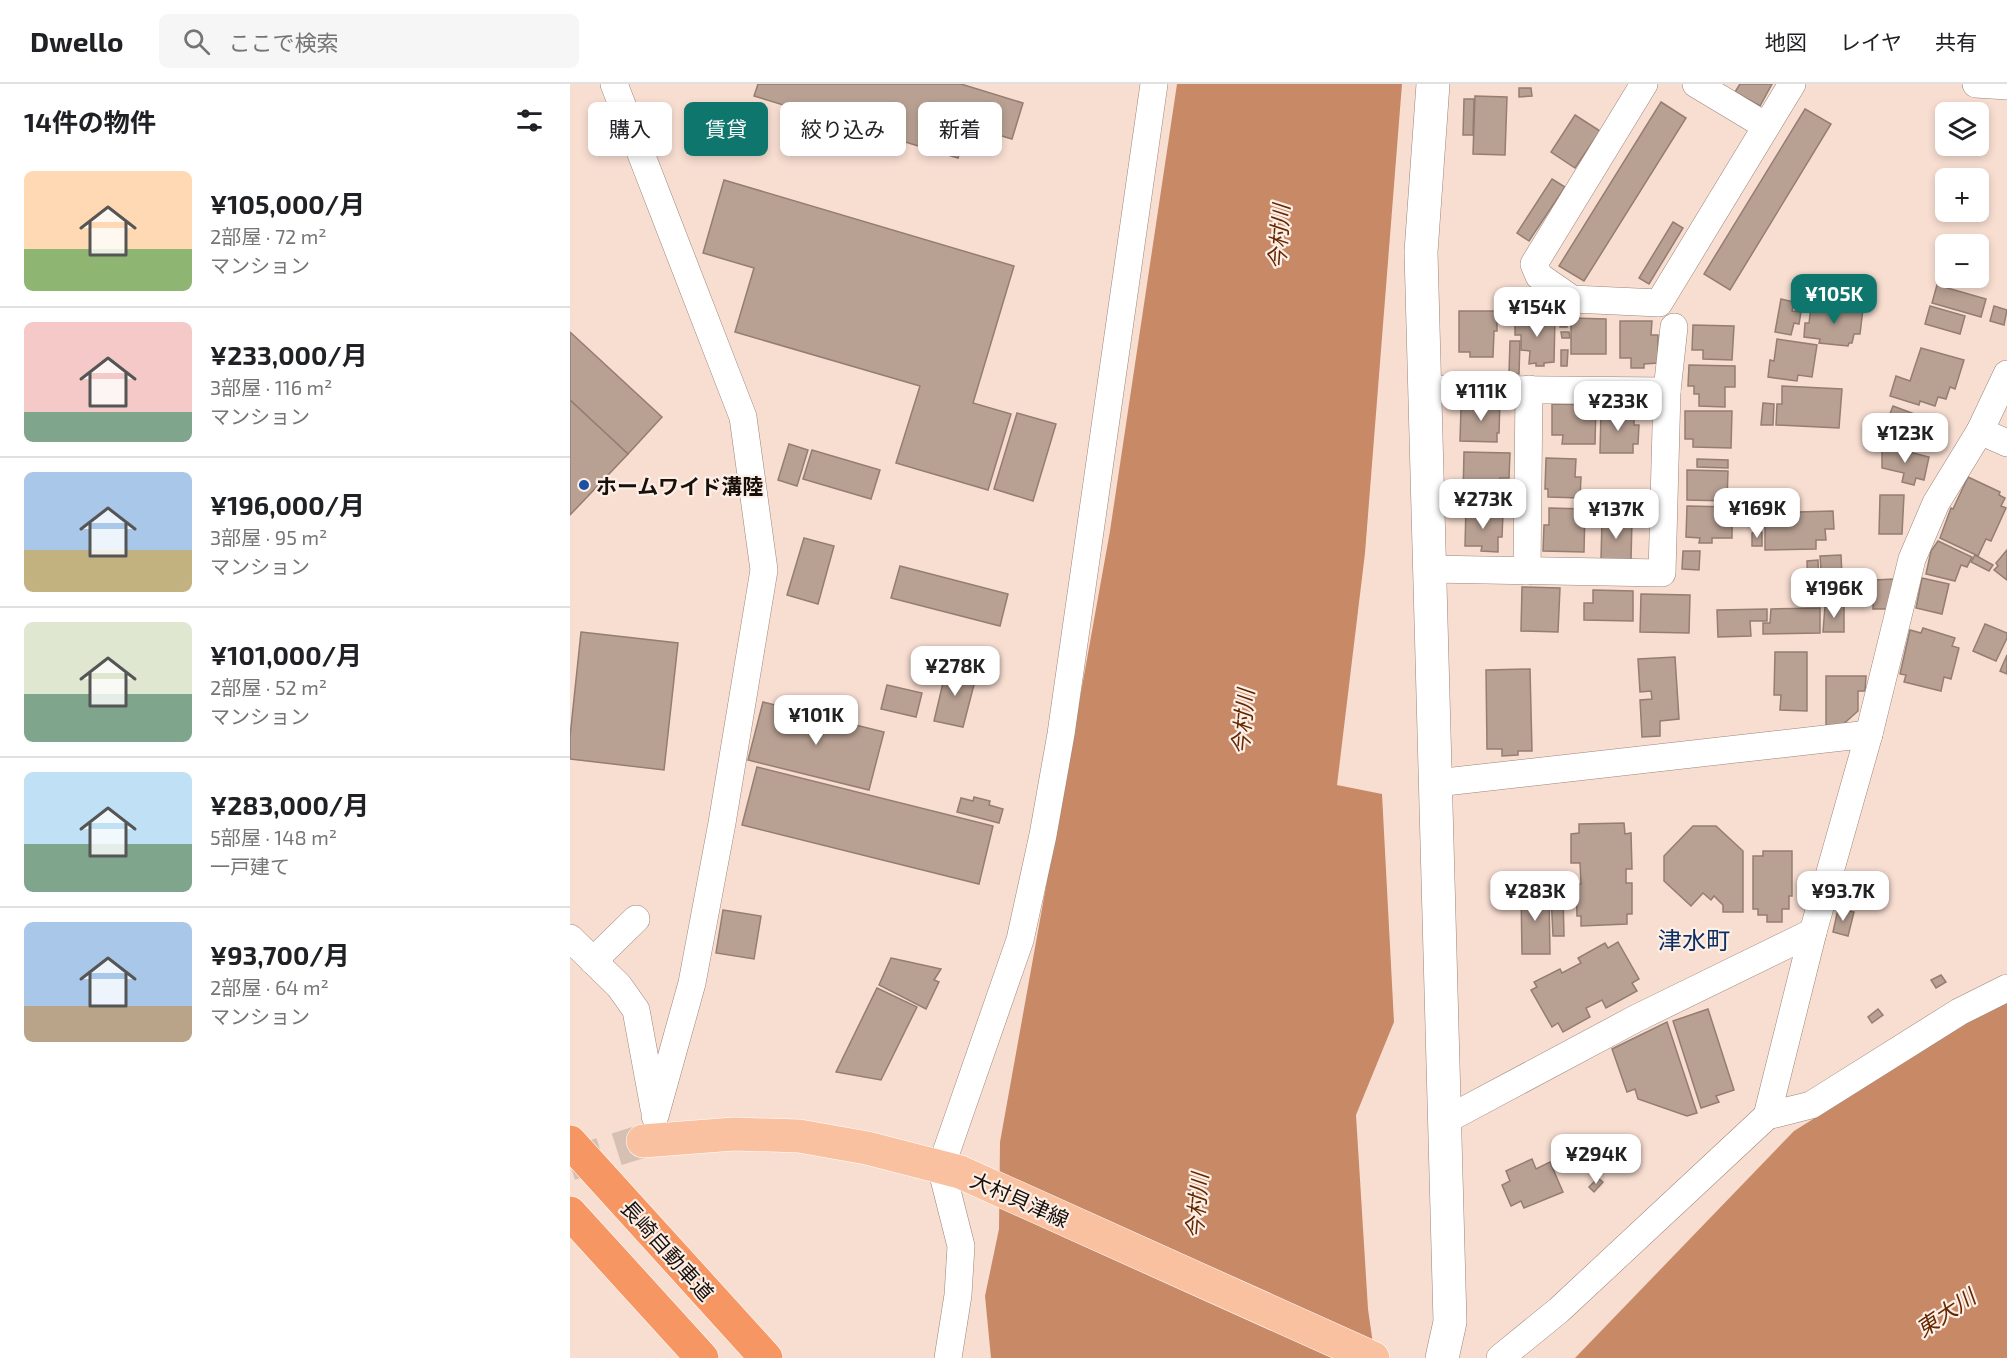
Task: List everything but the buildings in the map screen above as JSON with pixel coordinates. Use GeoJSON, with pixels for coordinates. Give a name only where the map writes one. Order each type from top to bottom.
{"type":"FeatureCollection","features":[{"type":"Feature","properties":{"kind":"highway","name":"長崎自動車道"},"geometry":{"type":"LineString","coordinates":[[570,1142],[766,1358]]}},
{"type":"Feature","properties":{"kind":"highway"},"geometry":{"type":"LineString","coordinates":[[570,1213],[702,1358]]}},
{"type":"Feature","properties":{"kind":"main road","name":"大村貝津線"},"geometry":{"type":"LineString","coordinates":[[656,1132],[799,1136],[867,1148],[950,1169],[1373,1358]]}},
{"type":"Feature","properties":{"kind":"street"},"geometry":{"type":"LineString","coordinates":[[614,84],[743,417],[764,570],[722,823],[692,983],[656,1132]]}},
{"type":"Feature","properties":{"kind":"street"},"geometry":{"type":"LineString","coordinates":[[948,1358],[958,1295],[961,1246],[950,1169],[1020,940],[1043,835],[1061,734],[1154,84]]}},
{"type":"Feature","properties":{"kind":"street"},"geometry":{"type":"LineString","coordinates":[[1433,84],[1421,252],[1450,1322],[1442,1358]]}},
{"type":"Feature","properties":{"kind":"street"},"geometry":{"type":"LineString","coordinates":[[1644,84],[1534,264],[1539,276],[1572,299],[1659,303],[1792,84]]}},
{"type":"Feature","properties":{"kind":"street"},"geometry":{"type":"LineString","coordinates":[[1696,84],[1766,126]]}},
{"type":"Feature","properties":{"kind":"street"},"geometry":{"type":"LineString","coordinates":[[1976,84],[2007,86]]}},
{"type":"Feature","properties":{"kind":"street"},"geometry":{"type":"LineString","coordinates":[[1430,569],[1662,573],[1667,391],[1674,327]]}},
{"type":"Feature","properties":{"kind":"street"},"geometry":{"type":"LineString","coordinates":[[1767,1116],[1813,932],[1869,734],[1912,559],[1936,503],[1980,431],[2007,374]]}},
{"type":"Feature","properties":{"kind":"street"},"geometry":{"type":"LineString","coordinates":[[1425,389],[1667,391]]}},
{"type":"Feature","properties":{"kind":"street"},"geometry":{"type":"LineString","coordinates":[[1527,571],[1529,389]]}},
{"type":"Feature","properties":{"kind":"street"},"geometry":{"type":"LineString","coordinates":[[1980,431],[2007,443]]}},
{"type":"Feature","properties":{"kind":"street"},"geometry":{"type":"LineString","coordinates":[[1436,783],[1869,734]]}},
{"type":"Feature","properties":{"kind":"street"},"geometry":{"type":"LineString","coordinates":[[593,961],[636,919]]}},
{"type":"Feature","properties":{"kind":"street"},"geometry":{"type":"LineString","coordinates":[[1444,1121],[1635,1019],[1813,932]]}},
{"type":"Feature","properties":{"kind":"street"},"geometry":{"type":"LineString","coordinates":[[570,938],[619,986],[636,1010],[656,1132]]}},
{"type":"Feature","properties":{"kind":"street"},"geometry":{"type":"LineString","coordinates":[[1500,1358],[1558,1310],[1767,1116],[1811,1105],[1959,1012],[2007,988]]}},
{"type":"Feature","properties":{"kind":"water","name":"今村川"},"geometry":{"type":"Polygon","coordinates":[[[1177,84],[1402,84],[1365,553],[1337,785],[1382,794],[1394,1022],[1356,1115],[1368,1309],[1375,1358],[991,1358],[985,1296],[999,1229],[1000,1142],[1110,531],[1177,84]]]}},
{"type":"Feature","properties":{"kind":"water","name":"東大川"},"geometry":{"type":"Polygon","coordinates":[[[2007,998],[2007,1358],[1575,1358],[1794,1131],[2007,998]]]}},
{"type":"Feature","properties":{"kind":"tunnel"},"geometry":{"type":"LineString","coordinates":[[570,1164],[643,1141]]}},
{"type":"Feature","properties":{"kind":"place","name":"ホームワイド溝陸"},"geometry":{"type":"Point","coordinates":[584,485]}},
{"type":"Feature","properties":{"kind":"district","name":"津水町"},"geometry":{"type":"Point","coordinates":[1694,939]}}]}
